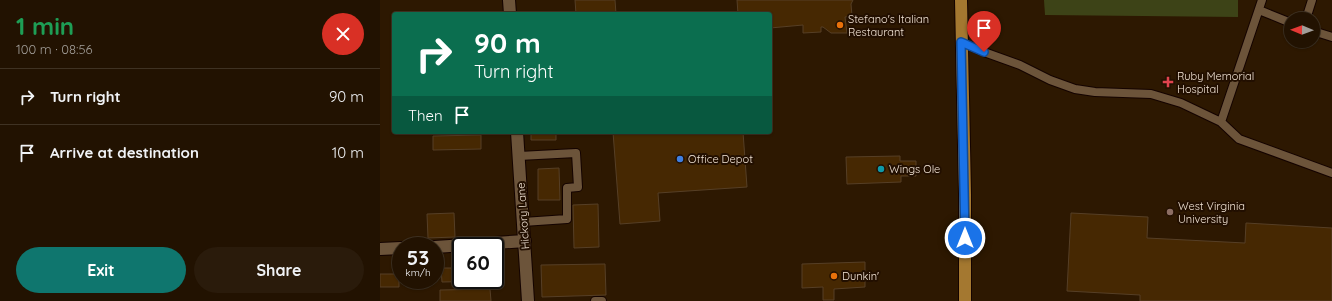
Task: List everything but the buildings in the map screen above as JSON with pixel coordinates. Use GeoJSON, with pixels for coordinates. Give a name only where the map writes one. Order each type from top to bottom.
{"type":"FeatureCollection","features":[{"type":"Feature","properties":{"kind":"main road"},"geometry":{"type":"LineString","coordinates":[[961,0],[965,194],[965,301]]}},
{"type":"Feature","properties":{"kind":"street"},"geometry":{"type":"LineString","coordinates":[[509,0],[510,12]]}},
{"type":"Feature","properties":{"kind":"street","name":"Hickory Lane"},"geometry":{"type":"LineString","coordinates":[[517,134],[528,301]]}},
{"type":"Feature","properties":{"kind":"street"},"geometry":{"type":"LineString","coordinates":[[444,246],[525,241]]}},
{"type":"Feature","properties":{"kind":"street"},"geometry":{"type":"LineString","coordinates":[[380,249],[392,248]]}},
{"type":"Feature","properties":{"kind":"lane"},"geometry":{"type":"LineString","coordinates":[[1221,122],[1262,0]]}},
{"type":"Feature","properties":{"kind":"lane"},"geometry":{"type":"LineString","coordinates":[[1308,12],[1312,0]]}},
{"type":"Feature","properties":{"kind":"lane"},"geometry":{"type":"LineString","coordinates":[[1259,10],[1284,20]]}},
{"type":"Feature","properties":{"kind":"lane"},"geometry":{"type":"LineString","coordinates":[[1320,33],[1332,37]]}},
{"type":"Feature","properties":{"kind":"lane"},"geometry":{"type":"LineString","coordinates":[[961,42],[991,55],[1020,65],[1050,80],[1075,89],[1095,92],[1151,94],[1181,103],[1221,122],[1239,139],[1332,173]]}},
{"type":"Feature","properties":{"kind":"lane"},"geometry":{"type":"LineString","coordinates":[[519,156],[576,153],[578,187],[567,188],[567,219],[523,222]]}},
{"type":"Feature","properties":{"kind":"lane"},"geometry":{"type":"LineString","coordinates":[[595,301],[602,301]]}},
{"type":"Feature","properties":{"kind":"green space"},"geometry":{"type":"Polygon","coordinates":[[[1044,0],[1238,0],[1238,17],[1045,15],[1044,0]]]}},
{"type":"Feature","properties":{"kind":"place","name":"Stefano's Italian Restaurant"},"geometry":{"type":"Point","coordinates":[840,25]}},
{"type":"Feature","properties":{"kind":"place","name":"Ruby Memorial Hospital"},"geometry":{"type":"Point","coordinates":[1168,82]}},
{"type":"Feature","properties":{"kind":"place","name":"Office Depot"},"geometry":{"type":"Point","coordinates":[680,159]}},
{"type":"Feature","properties":{"kind":"place","name":"Wings Ole"},"geometry":{"type":"Point","coordinates":[881,169]}},
{"type":"Feature","properties":{"kind":"place","name":"West Virginia University"},"geometry":{"type":"Point","coordinates":[1170,212]}},
{"type":"Feature","properties":{"kind":"place","name":"Dunkin'"},"geometry":{"type":"Point","coordinates":[834,276]}},
{"type":"Feature","properties":{"kind":"route"},"geometry":{"type":"LineString","coordinates":[[965,238],[961,42],[984,52]]}}]}
